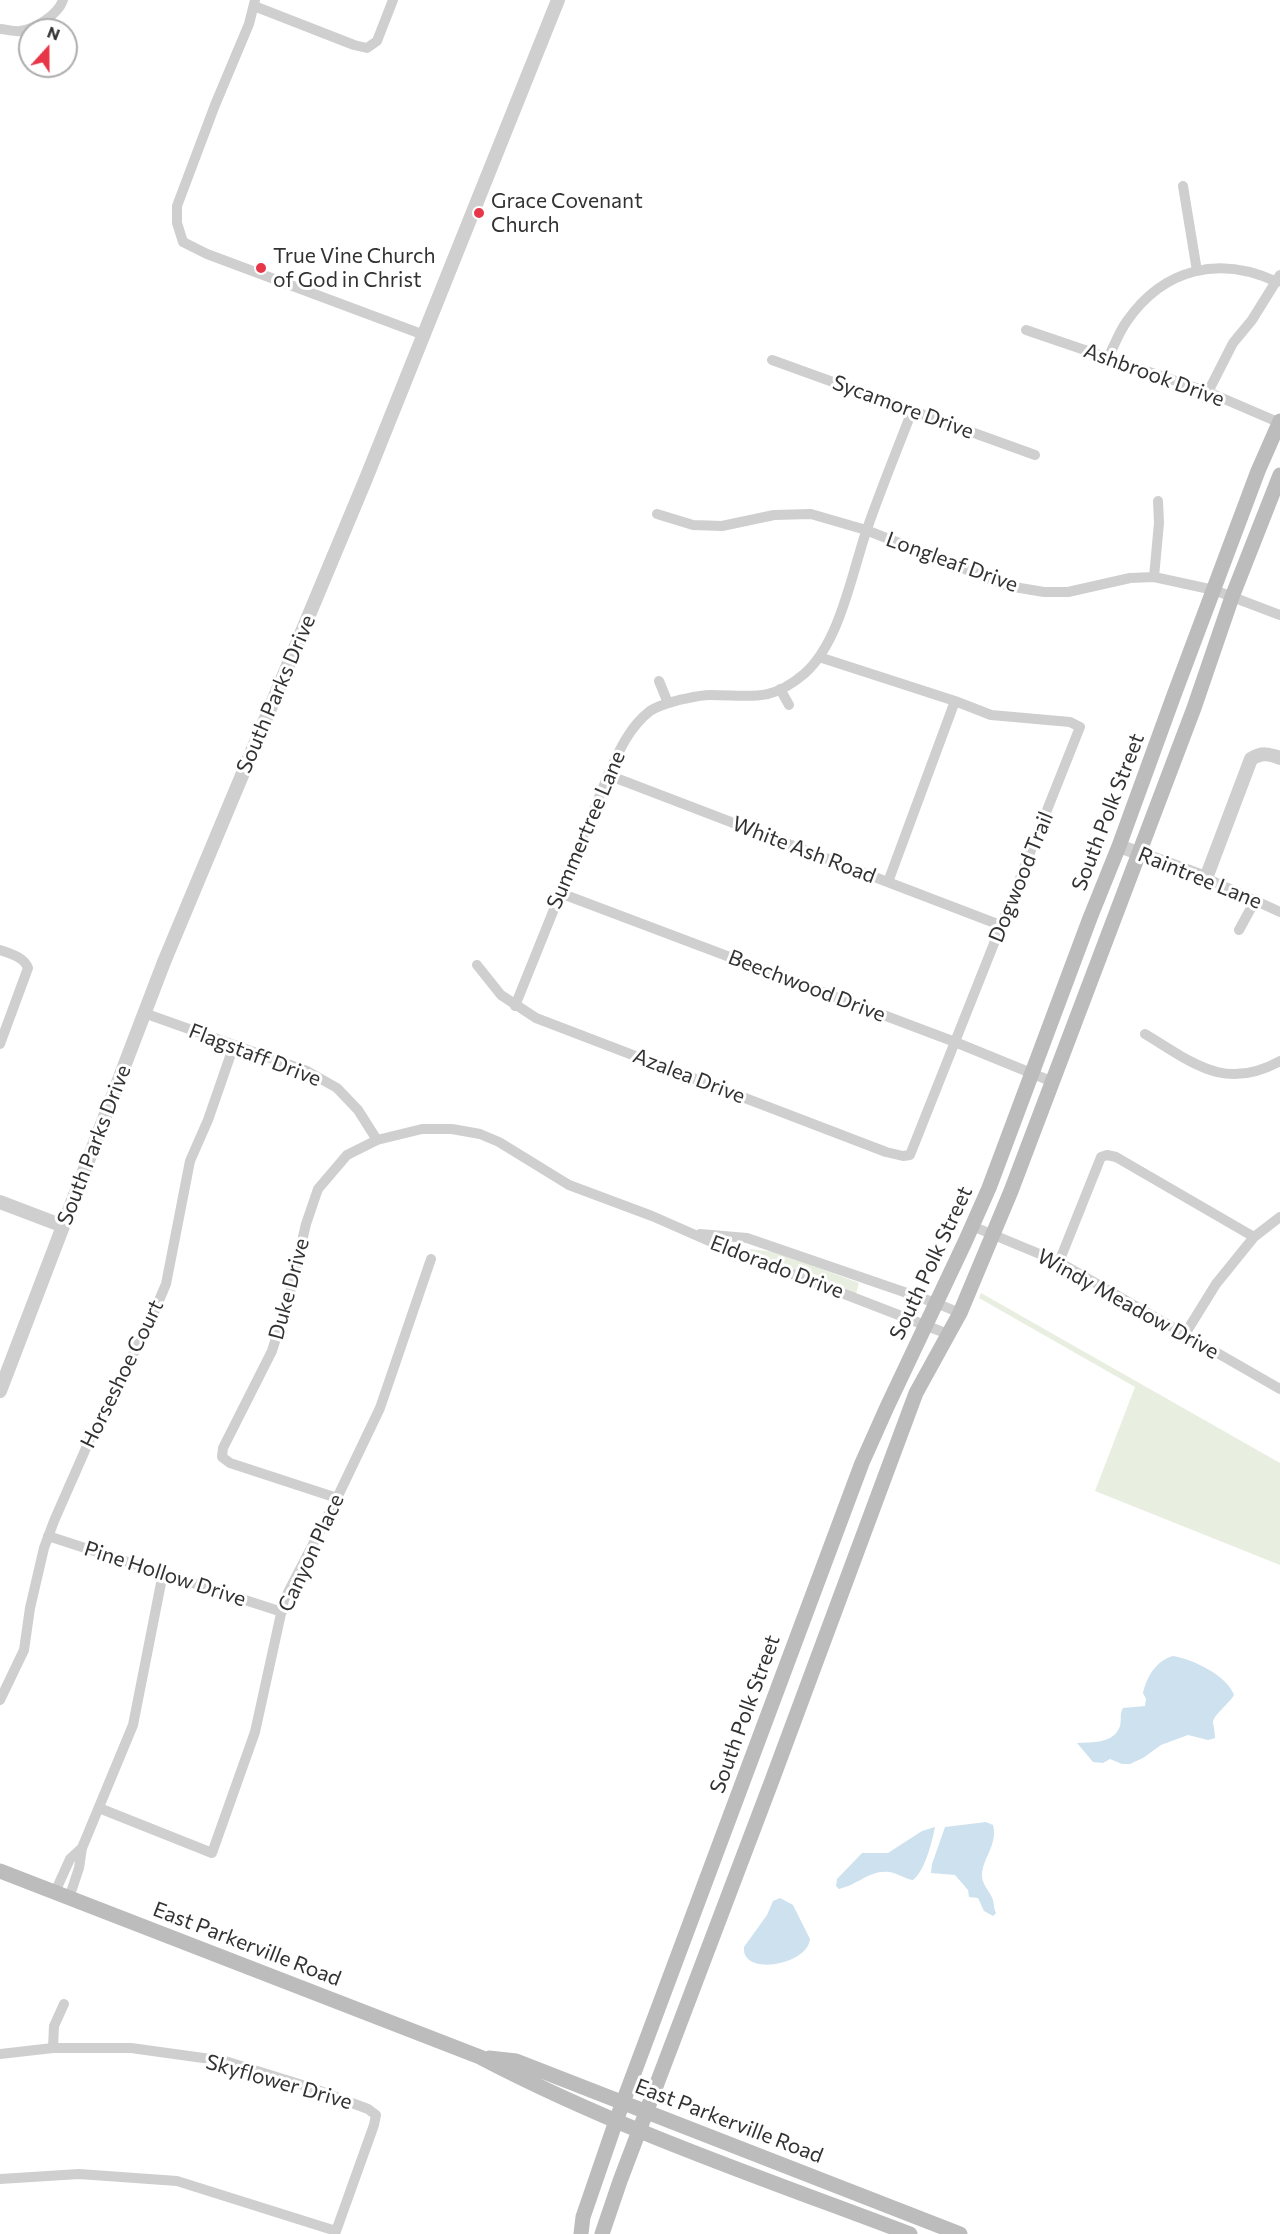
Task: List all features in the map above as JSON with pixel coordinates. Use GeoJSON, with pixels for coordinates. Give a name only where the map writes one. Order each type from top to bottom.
{"type":"FeatureCollection","features":[{"type":"Feature","properties":{"kind":"main road","name":"South Polk Street"},"geometry":{"type":"LineString","coordinates":[[581,2234],[583,2217],[616,2121],[862,1463],[972,1226],[1119,846],[1258,471],[1280,423]]}},
{"type":"Feature","properties":{"kind":"main road","name":"South Polk Street"},"geometry":{"type":"LineString","coordinates":[[602,2234],[646,2111],[913,1402],[960,1313],[1053,1082],[1194,708],[1232,597],[1280,475]]}},
{"type":"Feature","properties":{"kind":"main road","name":"East Parkerville Road"},"geometry":{"type":"LineString","coordinates":[[0,1871],[480,2057],[530,2083],[639,2131],[910,2234]]}},
{"type":"Feature","properties":{"kind":"main road","name":"East Parkerville Road"},"geometry":{"type":"LineString","coordinates":[[480,2057],[516,2061],[960,2234]]}},
{"type":"Feature","properties":{"kind":"street"},"geometry":{"type":"LineString","coordinates":[[0,28],[18,31],[35,26],[61,5],[63,0]]}},
{"type":"Feature","properties":{"kind":"street"},"geometry":{"type":"LineString","coordinates":[[393,0],[377,41],[367,48],[354,45],[254,3],[249,24],[215,105],[177,206],[177,224],[183,243],[207,254],[424,335]]}},
{"type":"Feature","properties":{"kind":"street","name":"South Parks Drive"},"geometry":{"type":"LineString","coordinates":[[0,1390],[144,1013],[424,335],[558,0]]}},
{"type":"Feature","properties":{"kind":"street"},"geometry":{"type":"LineString","coordinates":[[1183,186],[1197,271]]}},
{"type":"Feature","properties":{"kind":"street"},"geometry":{"type":"LineString","coordinates":[[1108,358],[1126,321],[1150,295],[1178,275],[1234,267],[1279,278],[1252,320],[1233,343],[1208,392]]}},
{"type":"Feature","properties":{"kind":"street","name":"Ashbrook Drive"},"geometry":{"type":"LineString","coordinates":[[1026,330],[1208,392],[1280,423]]}},
{"type":"Feature","properties":{"kind":"street","name":"Sycamore Drive"},"geometry":{"type":"LineString","coordinates":[[772,360],[1035,455]]}},
{"type":"Feature","properties":{"kind":"street","name":"Summertree Lane"},"geometry":{"type":"LineString","coordinates":[[514,1006],[608,775],[624,742],[649,712],[668,703],[708,694],[740,697],[768,694],[805,673],[819,657],[836,624],[866,530],[912,411]]}},
{"type":"Feature","properties":{"kind":"street"},"geometry":{"type":"LineString","coordinates":[[1154,577],[1159,523],[1158,501]]}},
{"type":"Feature","properties":{"kind":"street","name":"Longleaf Drive"},"geometry":{"type":"LineString","coordinates":[[657,514],[693,525],[722,526],[774,515],[811,514],[866,530],[1008,586],[1044,592],[1068,592],[1130,578],[1154,577],[1214,590],[1280,615]]}},
{"type":"Feature","properties":{"kind":"street"},"geometry":{"type":"LineString","coordinates":[[819,657],[955,701],[888,882]]}},
{"type":"Feature","properties":{"kind":"street"},"geometry":{"type":"LineString","coordinates":[[659,681],[668,703]]}},
{"type":"Feature","properties":{"kind":"street"},"geometry":{"type":"LineString","coordinates":[[780,689],[789,705]]}},
{"type":"Feature","properties":{"kind":"street","name":"Dogwood Trail"},"geometry":{"type":"LineString","coordinates":[[914,1147],[1000,925],[1080,728],[1070,722],[991,715],[955,701]]}},
{"type":"Feature","properties":{"kind":"street"},"geometry":{"type":"LineString","coordinates":[[1206,878],[1251,759],[1257,755],[1267,754],[1280,758]]}},
{"type":"Feature","properties":{"kind":"street","name":"White Ash Road"},"geometry":{"type":"LineString","coordinates":[[608,775],[1000,925]]}},
{"type":"Feature","properties":{"kind":"street","name":"Raintree Lane"},"geometry":{"type":"LineString","coordinates":[[1119,846],[1206,878],[1280,912]]}},
{"type":"Feature","properties":{"kind":"street","name":"Beechwood Drive"},"geometry":{"type":"LineString","coordinates":[[560,893],[955,1042],[1053,1082]]}},
{"type":"Feature","properties":{"kind":"street"},"geometry":{"type":"LineString","coordinates":[[1239,930],[1256,899]]}},
{"type":"Feature","properties":{"kind":"street"},"geometry":{"type":"LineString","coordinates":[[0,950],[26,962],[28,974],[0,1044]]}},
{"type":"Feature","properties":{"kind":"street","name":"Azalea Drive"},"geometry":{"type":"LineString","coordinates":[[477,965],[501,995],[514,1006],[536,1018],[886,1152],[910,1155],[914,1147]]}},
{"type":"Feature","properties":{"kind":"street","name":"Flagstaff Drive"},"geometry":{"type":"LineString","coordinates":[[144,1013],[307,1071],[337,1088],[357,1110],[377,1140]]}},
{"type":"Feature","properties":{"kind":"street"},"geometry":{"type":"LineString","coordinates":[[1145,1034],[1199,1066],[1221,1073],[1240,1075],[1280,1061]]}},
{"type":"Feature","properties":{"kind":"street","name":"Horseshoe Court"},"geometry":{"type":"LineString","coordinates":[[0,1700],[24,1650],[30,1608],[48,1536],[90,1439],[152,1317],[166,1284],[190,1161],[208,1120],[234,1045]]}},
{"type":"Feature","properties":{"kind":"street","name":"Eldorado Drive"},"geometry":{"type":"LineString","coordinates":[[377,1140],[422,1130],[452,1129],[480,1134],[499,1142],[569,1185],[948,1334]]}},
{"type":"Feature","properties":{"kind":"street","name":"Duke Drive"},"geometry":{"type":"LineString","coordinates":[[337,1498],[230,1463],[222,1457],[223,1448],[273,1351],[290,1293],[306,1224],[318,1189],[347,1155],[377,1140]]}},
{"type":"Feature","properties":{"kind":"street"},"geometry":{"type":"LineString","coordinates":[[1059,1262],[1101,1157],[1107,1155],[1116,1157],[1158,1180],[1254,1237]]}},
{"type":"Feature","properties":{"kind":"street"},"geometry":{"type":"LineString","coordinates":[[0,1202],[63,1226]]}},
{"type":"Feature","properties":{"kind":"street"},"geometry":{"type":"LineString","coordinates":[[1185,1334],[1216,1284],[1254,1237],[1280,1217]]}},
{"type":"Feature","properties":{"kind":"street","name":"Windy Meadow Drive"},"geometry":{"type":"LineString","coordinates":[[972,1226],[1059,1262],[1280,1389]]}},
{"type":"Feature","properties":{"kind":"street","name":"Eldorado Drive"},"geometry":{"type":"LineString","coordinates":[[690,1233],[747,1238],[960,1313]]}},
{"type":"Feature","properties":{"kind":"street","name":"Canyon Place"},"geometry":{"type":"LineString","coordinates":[[99,1808],[212,1853],[255,1732],[284,1600],[380,1408],[431,1259]]}},
{"type":"Feature","properties":{"kind":"street","name":"Eldorado Drive"},"geometry":{"type":"LineString","coordinates":[[864,1301],[871,1281]]}},
{"type":"Feature","properties":{"kind":"street","name":"Pine Hollow Drive"},"geometry":{"type":"LineString","coordinates":[[48,1536],[282,1612]]}},
{"type":"Feature","properties":{"kind":"street"},"geometry":{"type":"LineString","coordinates":[[62,1895],[70,1858],[82,1848],[133,1725],[163,1573]]}},
{"type":"Feature","properties":{"kind":"street"},"geometry":{"type":"LineString","coordinates":[[53,2048],[54,2026],[64,2004]]}},
{"type":"Feature","properties":{"kind":"street","name":"Skyflower Drive"},"geometry":{"type":"LineString","coordinates":[[0,2054],[53,2048],[131,2048],[225,2061],[368,2109],[376,2115],[374,2125],[336,2232]]}},
{"type":"Feature","properties":{"kind":"street"},"geometry":{"type":"LineString","coordinates":[[0,2179],[79,2174],[177,2181],[336,2232]]}},
{"type":"Feature","properties":{"kind":"shaded area"},"geometry":{"type":"Polygon","coordinates":[[[741,1248],[776,1252],[859,1283],[856,1294],[741,1248]]]}},
{"type":"Feature","properties":{"kind":"shaded area"},"geometry":{"type":"Polygon","coordinates":[[[981,1293],[1280,1463],[1280,1565],[1095,1491],[1135,1387],[979,1298],[981,1293]]]}},
{"type":"Feature","properties":{"kind":"water"},"geometry":{"type":"Polygon","coordinates":[[[1173,1656],[1208,1669],[1224,1681],[1234,1695],[1214,1720],[1215,1738],[1208,1740],[1188,1735],[1161,1745],[1130,1764],[1122,1764],[1110,1759],[1103,1763],[1093,1762],[1077,1743],[1102,1741],[1113,1736],[1120,1726],[1123,1708],[1145,1706],[1146,1699],[1143,1693],[1150,1675],[1157,1665],[1173,1656]]]}},
{"type":"Feature","properties":{"kind":"water"},"geometry":{"type":"Polygon","coordinates":[[[986,1822],[993,1825],[994,1838],[983,1868],[982,1878],[993,1900],[996,1913],[993,1916],[984,1911],[978,1898],[969,1897],[968,1890],[955,1875],[931,1873],[945,1827],[986,1822]]]}},
{"type":"Feature","properties":{"kind":"water"},"geometry":{"type":"Polygon","coordinates":[[[935,1827],[924,1863],[913,1880],[882,1872],[869,1875],[846,1887],[839,1889],[836,1886],[837,1879],[862,1853],[888,1853],[922,1831],[935,1827]]]}},
{"type":"Feature","properties":{"kind":"water"},"geometry":{"type":"Polygon","coordinates":[[[780,1898],[793,1905],[810,1939],[806,1948],[787,1961],[763,1965],[753,1962],[746,1956],[744,1947],[767,1915],[773,1901],[780,1898]]]}},
{"type":"Feature","properties":{"kind":"place","name":"Grace Covenant Church"},"geometry":{"type":"Point","coordinates":[479,213]}},
{"type":"Feature","properties":{"kind":"place","name":"True Vine Church of God in Christ"},"geometry":{"type":"Point","coordinates":[261,268]}}]}
